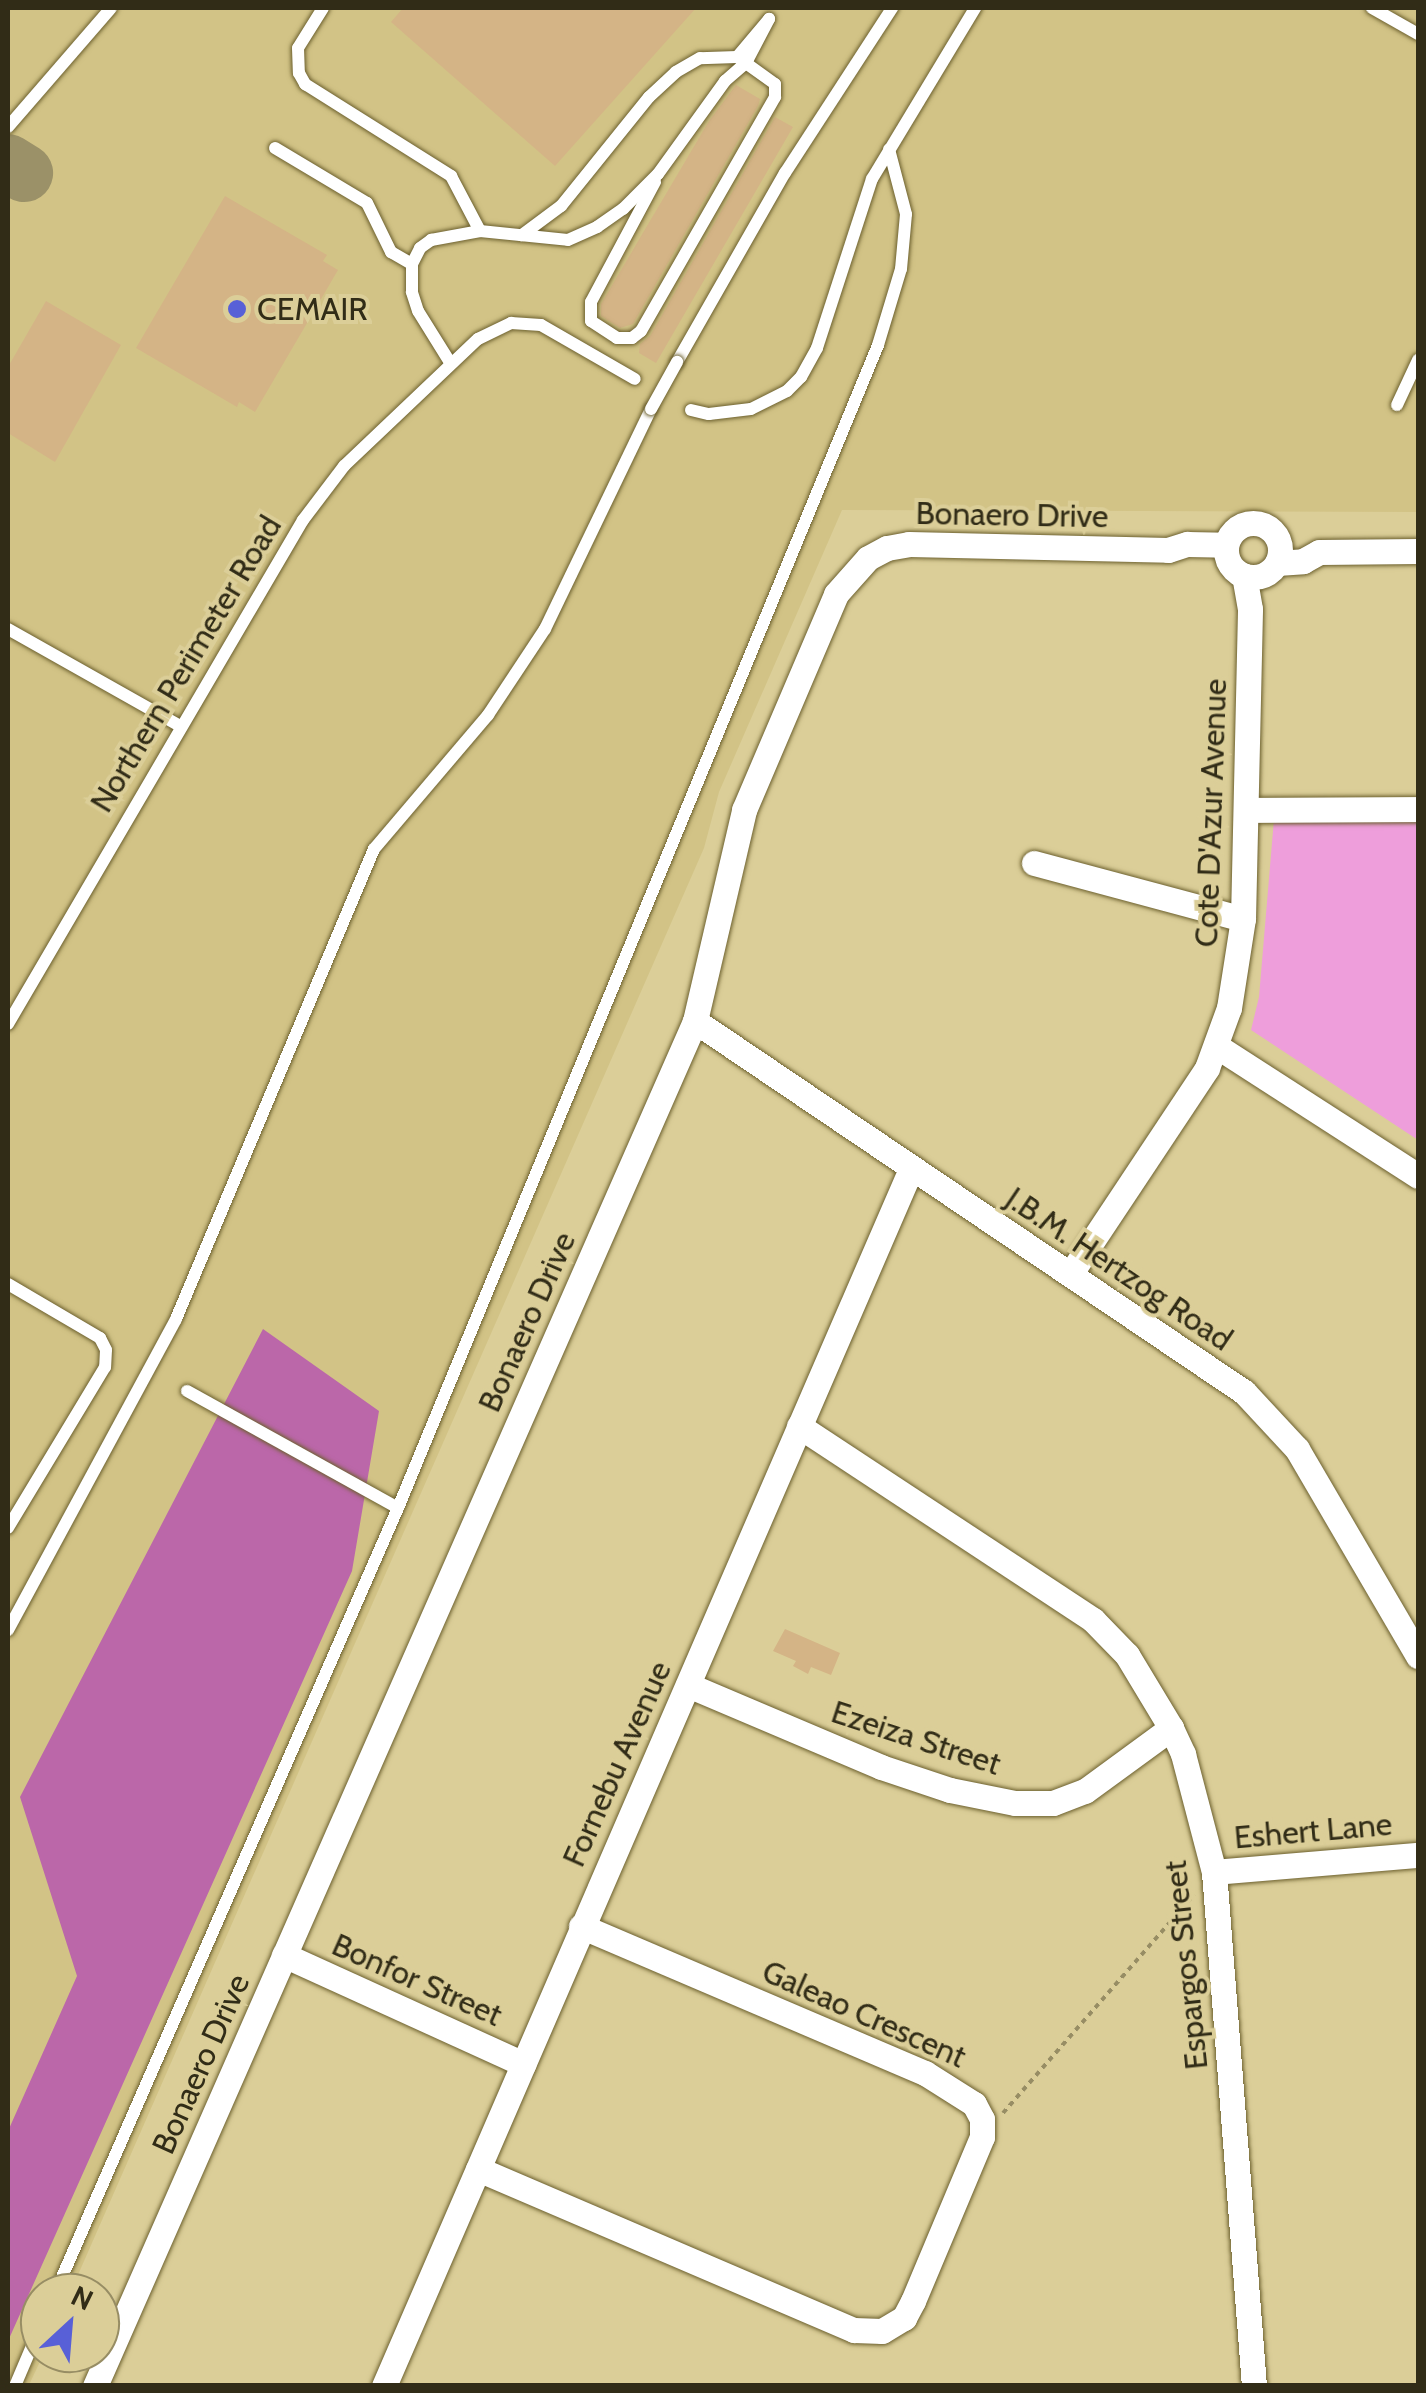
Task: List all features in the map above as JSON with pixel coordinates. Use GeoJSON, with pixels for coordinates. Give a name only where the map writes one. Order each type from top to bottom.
{"type":"FeatureCollection","features":[{"type":"Feature","properties":{"kind":"street","name":"Bonaero Drive"},"geometry":{"type":"LineString","coordinates":[[95,2386],[695,1021],[744,810],[816,631],[852,571],[886,548],[909,544],[1168,550],[1182,559],[1252,560],[1319,552],[1418,551]]}},
{"type":"Feature","properties":{"kind":"street","name":"Cote D'Azur Avenue"},"geometry":{"type":"LineString","coordinates":[[1071,1274],[1218,1047],[1244,920],[1250,609],[1260,592],[1252,560]]}},
{"type":"Feature","properties":{"kind":"street"},"geometry":{"type":"LineString","coordinates":[[1246,810],[1418,810]]}},
{"type":"Feature","properties":{"kind":"street"},"geometry":{"type":"LineString","coordinates":[[1034,863],[1244,920]]}},
{"type":"Feature","properties":{"kind":"street","name":"J.B.M. Hertzog Road"},"geometry":{"type":"LineString","coordinates":[[695,1021],[1244,1392],[1273,1420],[1334,1505],[1418,1656]]}},
{"type":"Feature","properties":{"kind":"street"},"geometry":{"type":"LineString","coordinates":[[1218,1047],[1418,1176]]}},
{"type":"Feature","properties":{"kind":"street","name":"Fornebu Avenue"},"geometry":{"type":"LineString","coordinates":[[384,2386],[911,1168]]}},
{"type":"Feature","properties":{"kind":"street","name":"Espargos Street"},"geometry":{"type":"LineString","coordinates":[[799,1426],[1093,1620],[1128,1655],[1171,1728],[1186,1766],[1214,1872],[1254,2386]]}},
{"type":"Feature","properties":{"kind":"street","name":"Ezeiza Street"},"geometry":{"type":"LineString","coordinates":[[688,1685],[881,1767],[950,1790],[1026,1804],[1053,1802],[1085,1791],[1171,1728]]}},
{"type":"Feature","properties":{"kind":"street","name":"Eshert Lane"},"geometry":{"type":"LineString","coordinates":[[1214,1872],[1418,1855]]}},
{"type":"Feature","properties":{"kind":"street","name":"Galeao Crescent"},"geometry":{"type":"LineString","coordinates":[[581,1926],[952,2086],[974,2104],[982,2119],[982,2136]]}},
{"type":"Feature","properties":{"kind":"street","name":"Bonfor Street"},"geometry":{"type":"LineString","coordinates":[[284,1955],[523,2064]]}},
{"type":"Feature","properties":{"kind":"street"},"geometry":{"type":"LineString","coordinates":[[478,2169],[830,2322],[854,2330],[882,2331],[904,2318],[982,2136]]}},
{"type":"Feature","properties":{"kind":"lane"},"geometry":{"type":"LineString","coordinates":[[8,127],[111,8]]}},
{"type":"Feature","properties":{"kind":"lane"},"geometry":{"type":"LineString","coordinates":[[323,8],[298,48],[298,72],[304,84],[450,176],[480,230]]}},
{"type":"Feature","properties":{"kind":"lane"},"geometry":{"type":"LineString","coordinates":[[452,364],[418,311],[412,292],[412,264],[420,248],[430,240],[480,230],[568,240],[623,210],[658,174],[779,8]]}},
{"type":"Feature","properties":{"kind":"lane"},"geometry":{"type":"LineString","coordinates":[[8,1630],[176,1318],[374,848],[488,715],[544,629],[651,410],[784,173],[892,8]]}},
{"type":"Feature","properties":{"kind":"lane"},"geometry":{"type":"LineString","coordinates":[[690,410],[709,414],[751,410],[786,391],[801,376],[817,348],[872,179],[976,8]]}},
{"type":"Feature","properties":{"kind":"lane"},"geometry":{"type":"LineString","coordinates":[[1372,8],[1418,34]]}},
{"type":"Feature","properties":{"kind":"lane"},"geometry":{"type":"LineString","coordinates":[[522,235],[561,206],[649,97],[676,72],[700,58],[741,60],[774,84],[775,97],[641,331],[632,338],[617,338],[592,320],[591,302],[658,174]]}},
{"type":"Feature","properties":{"kind":"lane"},"geometry":{"type":"LineString","coordinates":[[275,148],[367,203],[391,252],[412,264]]}},
{"type":"Feature","properties":{"kind":"lane"},"geometry":{"type":"LineString","coordinates":[[64,2273],[398,1508],[893,306],[906,214],[889,149]]}},
{"type":"Feature","properties":{"kind":"lane","name":"Northern Perimeter Road"},"geometry":{"type":"LineString","coordinates":[[8,1024],[180,726],[323,491],[406,404],[478,339],[497,328],[525,322],[561,336],[635,380]]}},
{"type":"Feature","properties":{"kind":"lane"},"geometry":{"type":"LineString","coordinates":[[1397,406],[1418,360]]}},
{"type":"Feature","properties":{"kind":"lane"},"geometry":{"type":"LineString","coordinates":[[8,629],[180,726]]}},
{"type":"Feature","properties":{"kind":"lane"},"geometry":{"type":"LineString","coordinates":[[8,1284],[100,1338],[106,1350],[106,1367],[8,1526]]}},
{"type":"Feature","properties":{"kind":"lane"},"geometry":{"type":"LineString","coordinates":[[188,1391],[398,1508]]}},
{"type":"Feature","properties":{"kind":"path"},"geometry":{"type":"LineString","coordinates":[[982,2136],[1214,1872]]}},
{"type":"Feature","properties":{"kind":"shaded area"},"geometry":{"type":"Polygon","coordinates":[[[8,8],[1418,8],[1418,512],[842,510],[719,792],[704,848],[79,2273],[20,2273],[20,2373],[35,2373],[29,2385],[8,2386],[8,8]]]}},
{"type":"Feature","properties":{"kind":"shaded area"},"geometry":{"type":"Polygon","coordinates":[[[1274,819],[1418,820],[1418,1140],[1251,1030],[1259,997],[1274,819]]]}},
{"type":"Feature","properties":{"kind":"shaded area"},"geometry":{"type":"Polygon","coordinates":[[[263,1329],[379,1411],[352,1571],[38,2273],[20,2273],[20,2314],[8,2341],[8,2131],[77,1976],[20,1797],[263,1329]]]}},
{"type":"Feature","properties":{"kind":"building"},"geometry":{"type":"Polygon","coordinates":[[[403,8],[696,8],[555,166],[391,22],[403,8]]]}},
{"type":"Feature","properties":{"kind":"building"},"geometry":{"type":"Polygon","coordinates":[[[736,85],[760,99],[758,106],[633,324],[620,328],[601,316],[601,304],[709,121],[736,85]]]}},
{"type":"Feature","properties":{"kind":"building"},"geometry":{"type":"Polygon","coordinates":[[[775,117],[793,127],[656,363],[639,353],[640,344],[650,336],[775,117]]]}},
{"type":"Feature","properties":{"kind":"building","name":"CEMAIR"},"geometry":{"type":"Polygon","coordinates":[[[225,196],[327,255],[323,261],[338,270],[255,412],[239,402],[237,407],[136,348],[225,196]]]}},
{"type":"Feature","properties":{"kind":"building"},"geometry":{"type":"Polygon","coordinates":[[[46,301],[121,345],[55,462],[8,433],[8,367],[46,301]]]}},
{"type":"Feature","properties":{"kind":"building"},"geometry":{"type":"Polygon","coordinates":[[[785,1629],[840,1653],[831,1675],[811,1667],[808,1674],[793,1666],[796,1661],[773,1651],[785,1629]]]}},
{"type":"Feature","properties":{"kind":"taxiway"},"geometry":{"type":"LineString","coordinates":[[8,163],[24,173]]}},
{"type":"Feature","properties":{"kind":"place","name":"CEMAIR"},"geometry":{"type":"Point","coordinates":[237,309]}}]}
